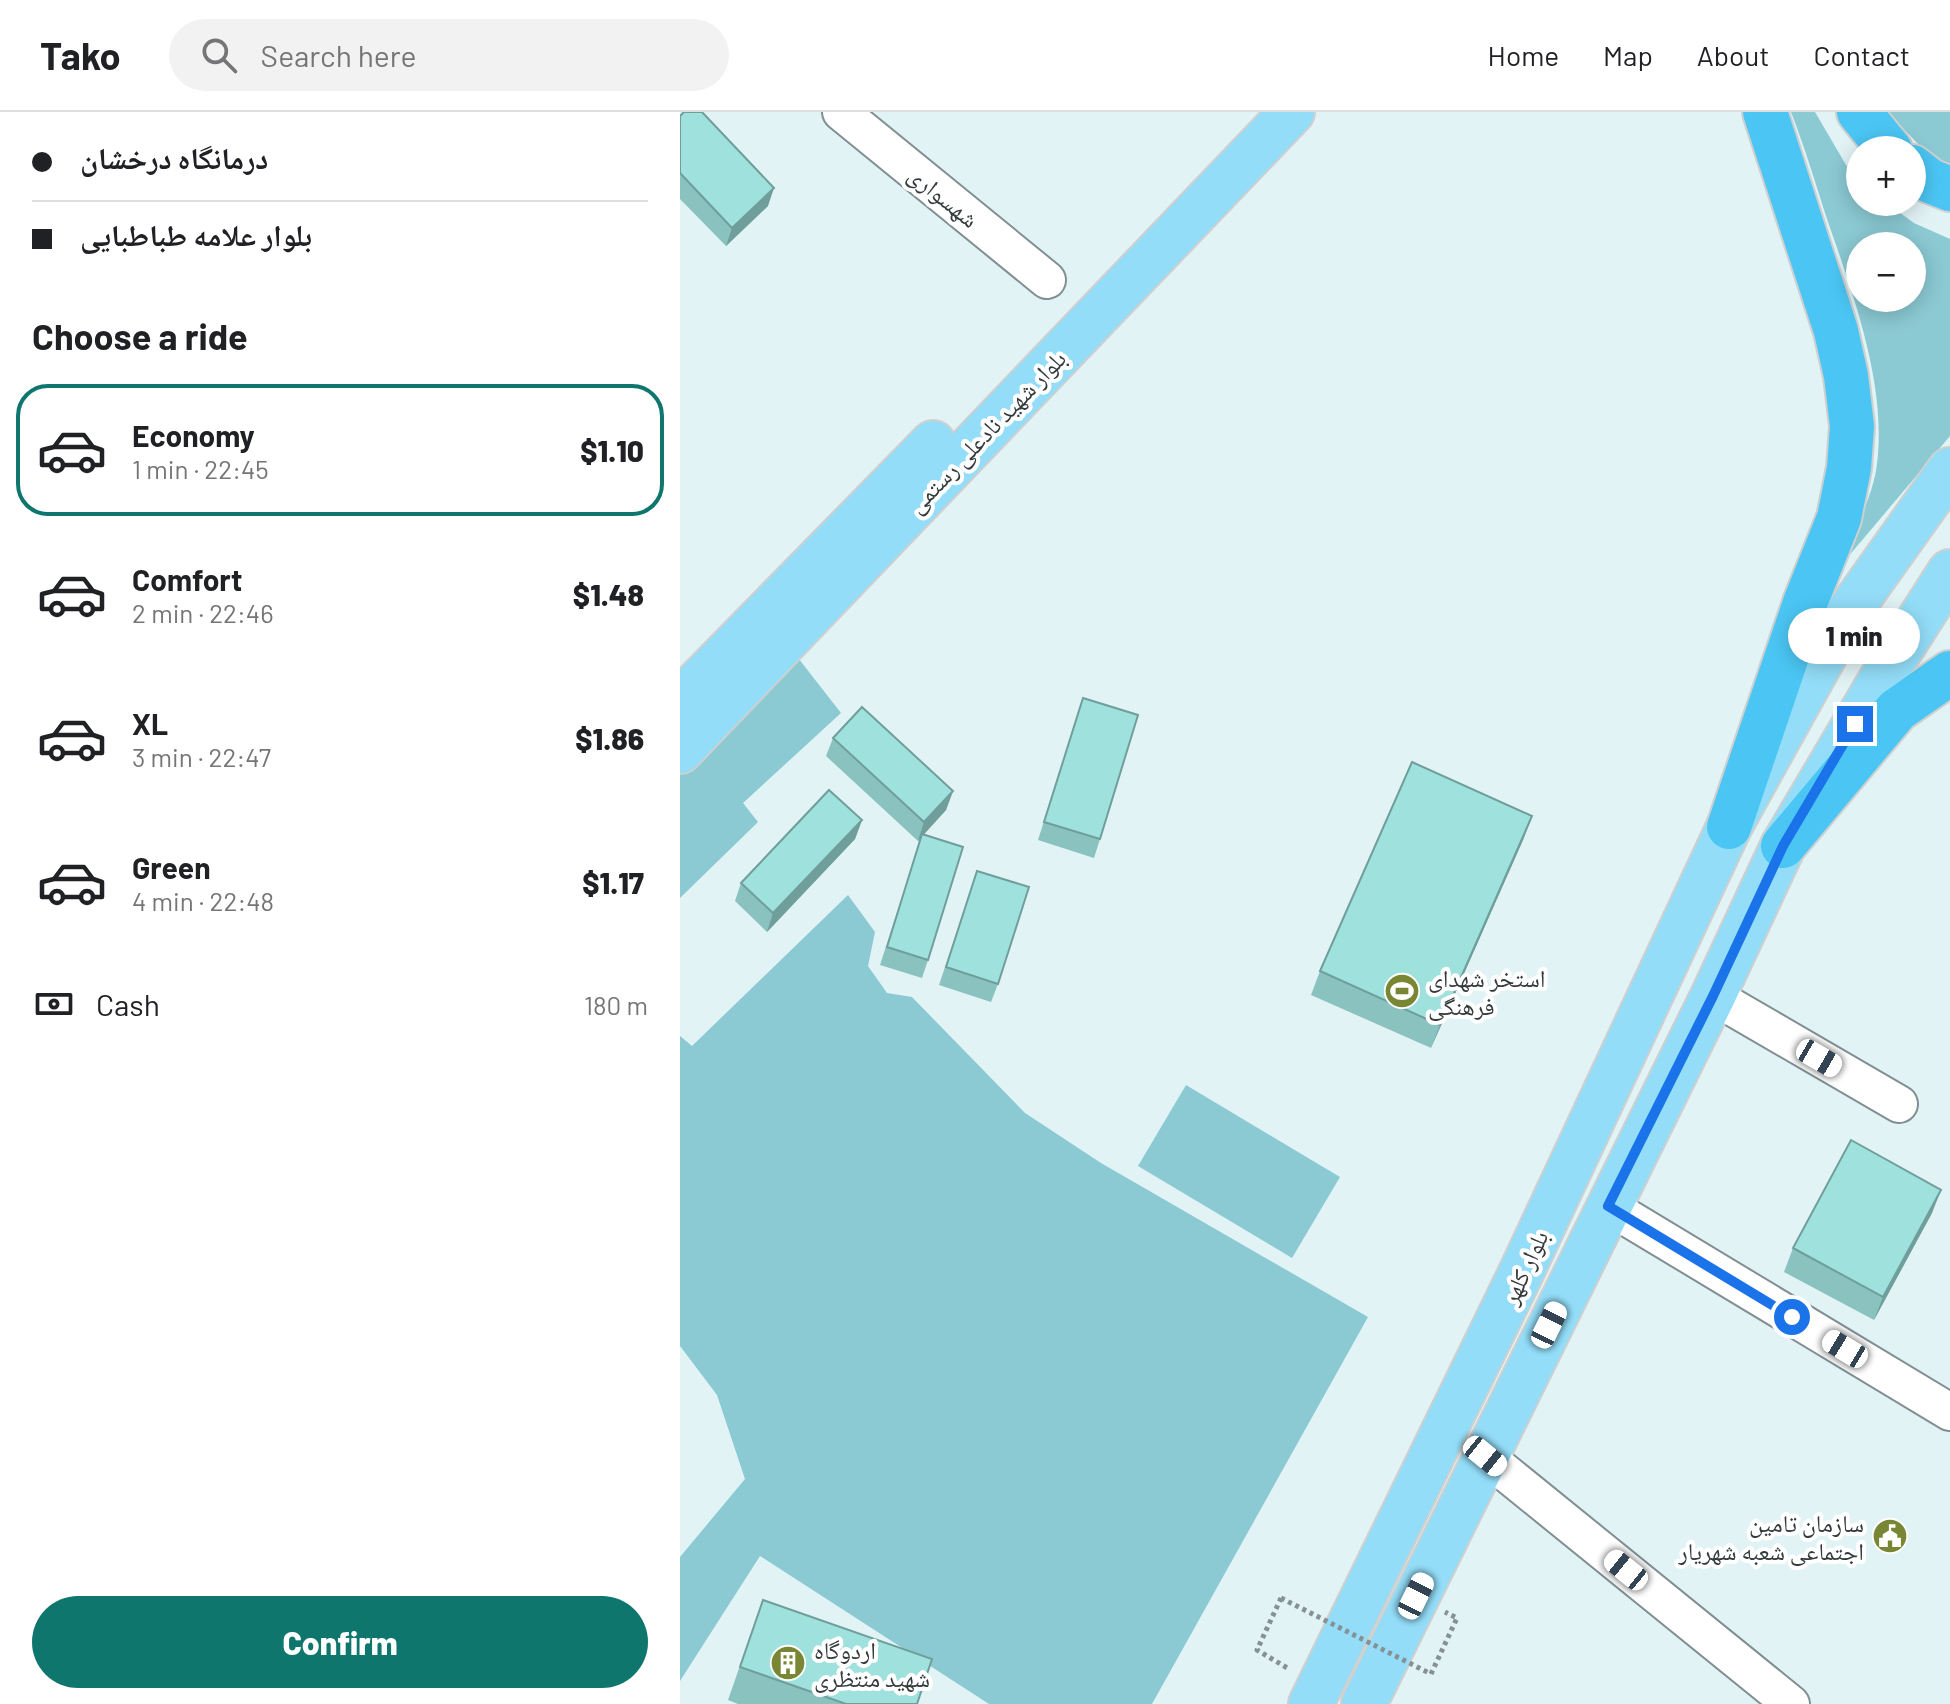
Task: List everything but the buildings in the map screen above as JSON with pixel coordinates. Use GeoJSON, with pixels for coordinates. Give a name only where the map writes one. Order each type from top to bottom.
{"type":"FeatureCollection","features":[{"type":"Feature","properties":{"kind":"highway"},"geometry":{"type":"LineString","coordinates":[[1729,827],[1805,603],[1839,518],[1849,468],[1852,426],[1836,331],[1765,112]]}},
{"type":"Feature","properties":{"kind":"highway"},"geometry":{"type":"LineString","coordinates":[[1859,112],[1879,136]]}},
{"type":"Feature","properties":{"kind":"highway"},"geometry":{"type":"LineString","coordinates":[[1926,178],[1950,189]]}},
{"type":"Feature","properties":{"kind":"highway"},"geometry":{"type":"LineString","coordinates":[[1783,846],[1897,710],[1950,673]]}},
{"type":"Feature","properties":{"kind":"main road","name":"بلوار شهید نادعلی رستمی"},"geometry":{"type":"LineString","coordinates":[[680,701],[1071,303],[1250,112]]}},
{"type":"Feature","properties":{"kind":"main road","name":"بلوار شهید نادعلی رستمی"},"geometry":{"type":"LineString","coordinates":[[680,751],[1292,112]]}},
{"type":"Feature","properties":{"kind":"main road","name":"بلوار کلهر"},"geometry":{"type":"LineString","coordinates":[[1311,1704],[1520,1275],[1729,827],[1846,616],[1950,470]]}},
{"type":"Feature","properties":{"kind":"main road","name":"بلوار کلهر"},"geometry":{"type":"LineString","coordinates":[[1364,1704],[1713,996],[1783,846],[1884,675],[1950,572]]}},
{"type":"Feature","properties":{"kind":"street","name":"شهسواری"},"geometry":{"type":"LineString","coordinates":[[841,112],[1047,280]]}},
{"type":"Feature","properties":{"kind":"street"},"geometry":{"type":"LineString","coordinates":[[1713,996],[1899,1104]]}},
{"type":"Feature","properties":{"kind":"street"},"geometry":{"type":"LineString","coordinates":[[1608,1206],[1950,1412]]}},
{"type":"Feature","properties":{"kind":"street"},"geometry":{"type":"LineString","coordinates":[[1485,1456],[1791,1704]]}},
{"type":"Feature","properties":{"kind":"path"},"geometry":{"type":"LineString","coordinates":[[1257,1650],[1281,1598],[1431,1674],[1457,1618]]}},
{"type":"Feature","properties":{"kind":"shaded area"},"geometry":{"type":"Polygon","coordinates":[[[1791,112],[1815,112],[1846,165],[1846,216],[1904,216],[1950,239],[1950,436],[1831,577],[1863,512],[1876,471],[1878,408],[1858,312],[1926,312],[1926,232],[1846,232],[1846,276],[1791,112]]]}},
{"type":"Feature","properties":{"kind":"shaded area"},"geometry":{"type":"Polygon","coordinates":[[[1887,112],[1950,112],[1950,165],[1926,152],[1926,136],[1910,136],[1887,112]]]}},
{"type":"Feature","properties":{"kind":"shaded area"},"geometry":{"type":"Polygon","coordinates":[[[795,654],[841,713],[743,803],[758,822],[680,898],[680,773],[795,654]]]}},
{"type":"Feature","properties":{"kind":"shaded area"},"geometry":{"type":"Polygon","coordinates":[[[848,895],[875,932],[868,966],[887,993],[912,997],[1025,1113],[1101,1163],[1368,1317],[1152,1704],[989,1704],[760,1556],[680,1681],[680,1557],[745,1479],[717,1395],[680,1346],[680,1036],[692,1046],[848,895]]]}},
{"type":"Feature","properties":{"kind":"shaded area"},"geometry":{"type":"Polygon","coordinates":[[[1186,1085],[1340,1177],[1292,1258],[1138,1166],[1186,1085]]]}},
{"type":"Feature","properties":{"kind":"place","name":"استخر شهدای فرهنگی"},"geometry":{"type":"Point","coordinates":[1402,991]}},
{"type":"Feature","properties":{"kind":"place","name":"سازمان تامین اجتماعی شعبه شهریار"},"geometry":{"type":"Point","coordinates":[1890,1536]}},
{"type":"Feature","properties":{"kind":"place","name":"اردوگاه شهید منتظری"},"geometry":{"type":"Point","coordinates":[788,1663]}},
{"type":"Feature","properties":{"kind":"route"},"geometry":{"type":"LineString","coordinates":[[1792,1317],[1608,1206],[1713,996],[1783,846],[1855,724]]}}]}
